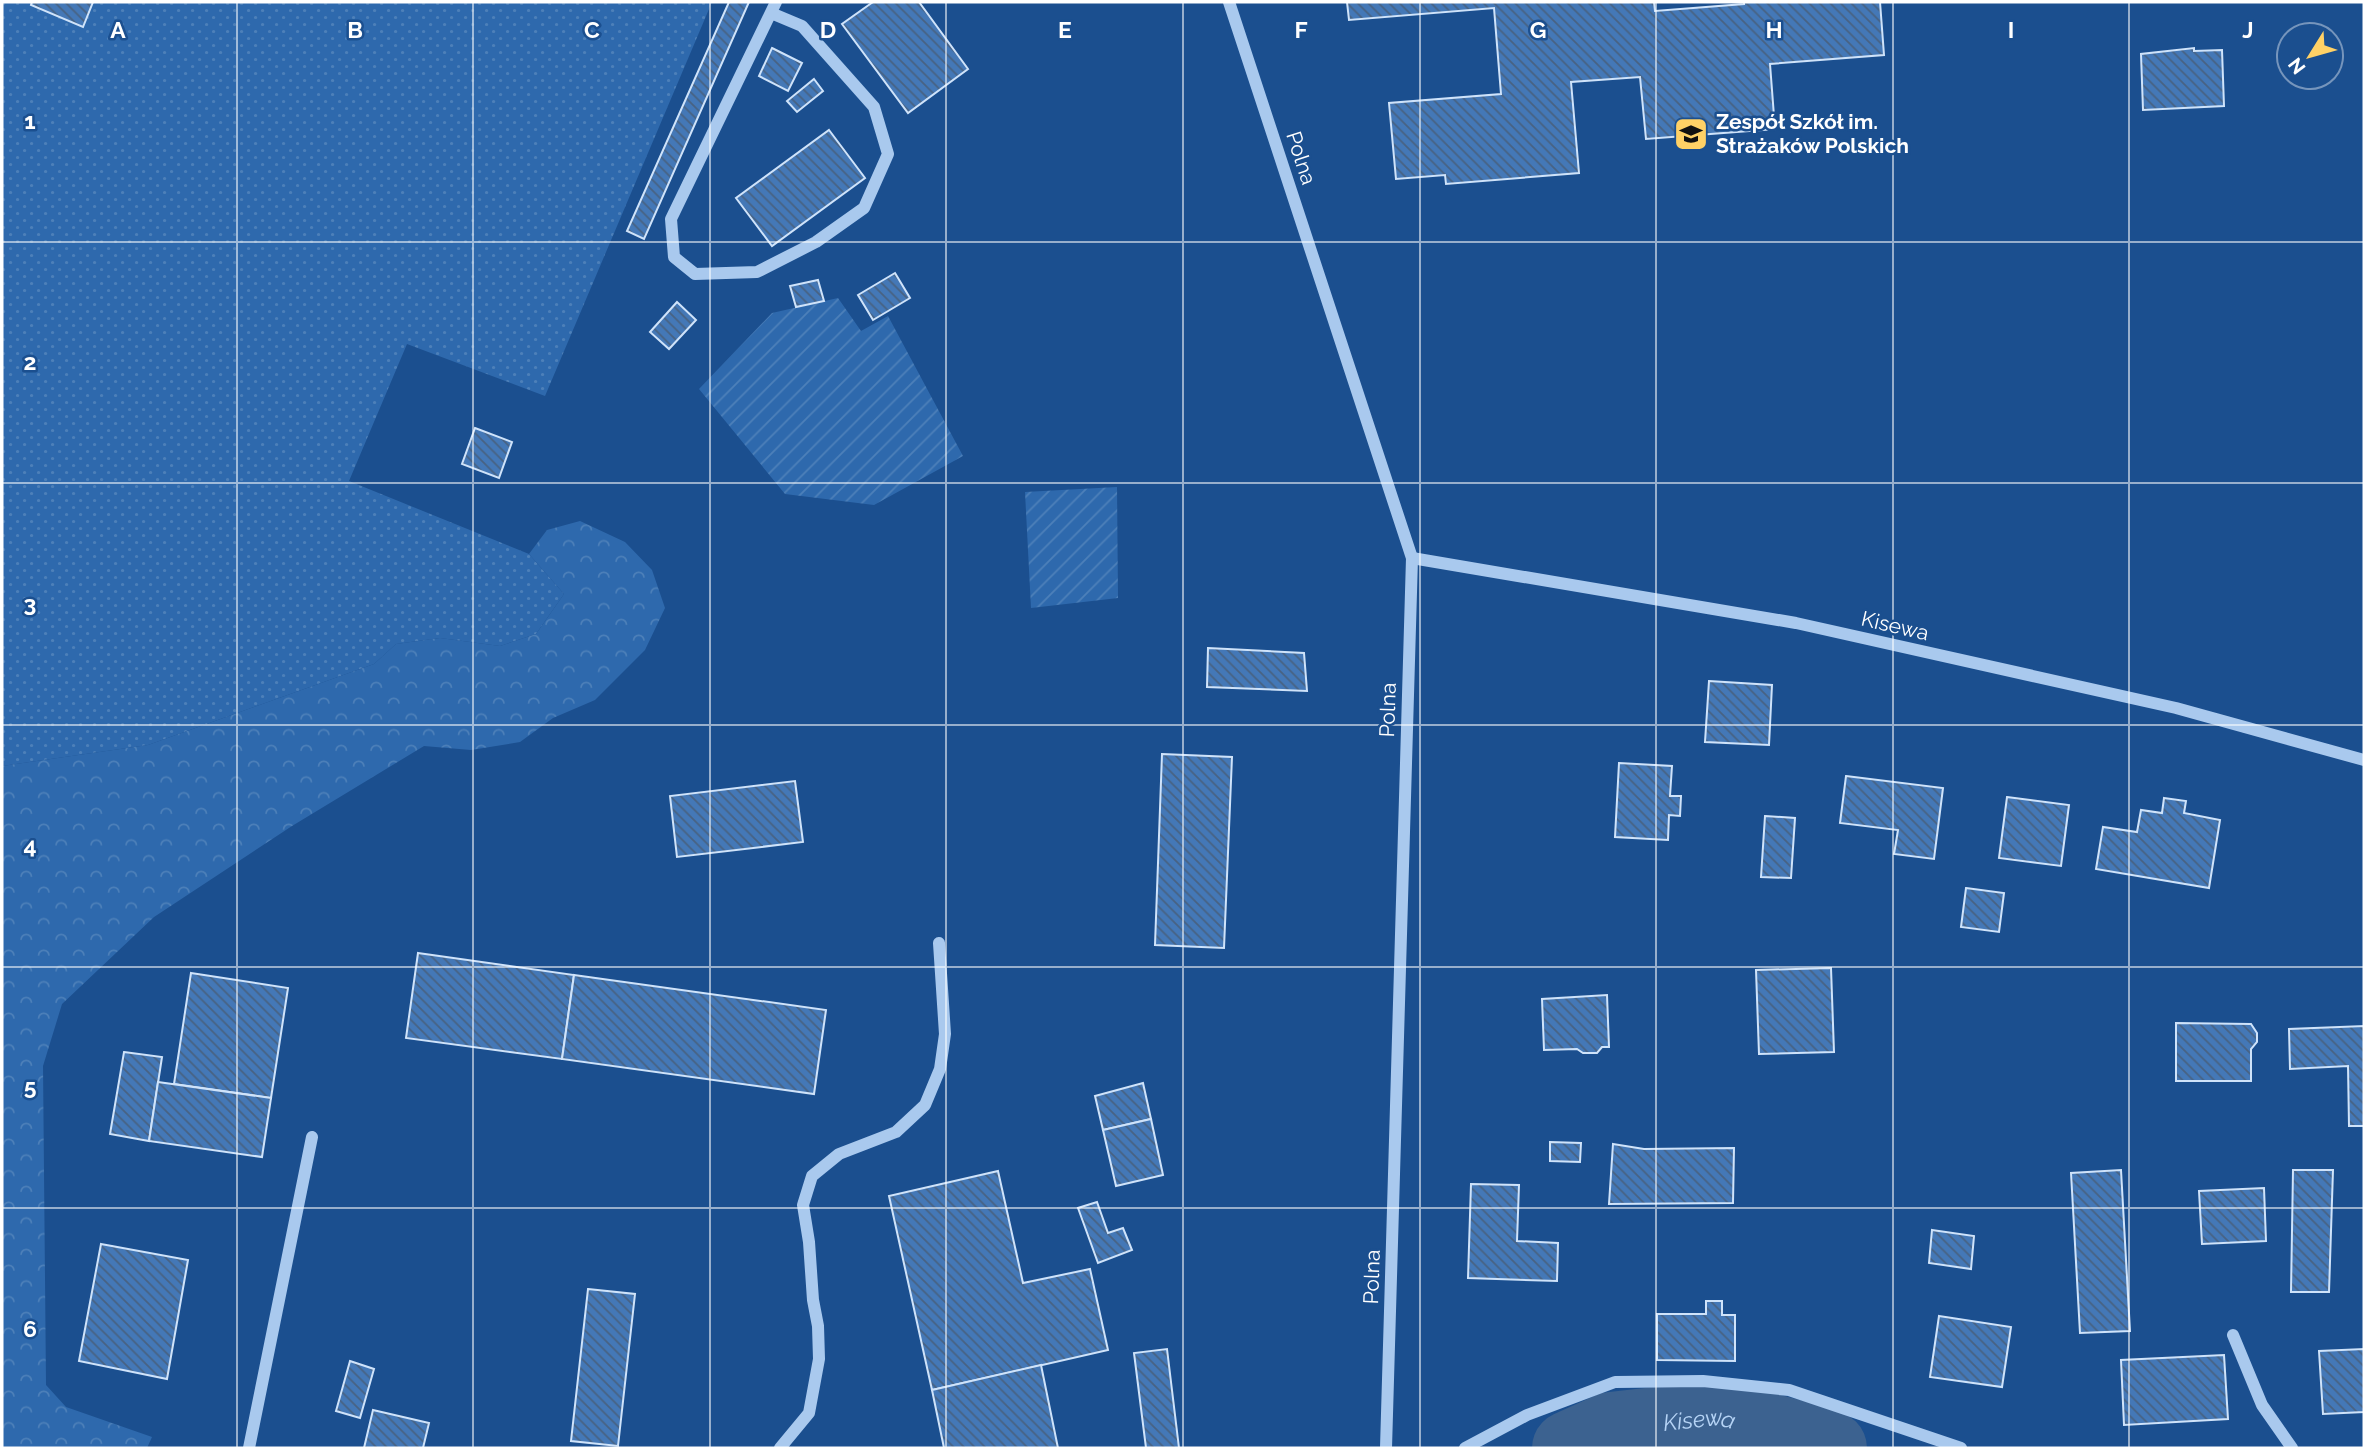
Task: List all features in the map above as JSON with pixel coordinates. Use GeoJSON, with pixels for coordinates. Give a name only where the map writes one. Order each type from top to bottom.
{"type":"FeatureCollection","features":[{"type":"Feature","properties":{"kind":"street","name":"Polna"},"geometry":{"type":"LineString","coordinates":[[1229,2],[1412,558],[1386,1448]]}},
{"type":"Feature","properties":{"kind":"street"},"geometry":{"type":"LineString","coordinates":[[774,7],[802,26],[874,107],[888,154],[864,208],[816,242],[757,272],[695,274],[674,257],[671,219],[774,7]]}},
{"type":"Feature","properties":{"kind":"street","name":"Kisewa"},"geometry":{"type":"LineString","coordinates":[[1412,558],[1796,623],[2176,708],[2364,760]]}},
{"type":"Feature","properties":{"kind":"street"},"geometry":{"type":"LineString","coordinates":[[780,1448],[809,1413],[819,1359],[818,1326],[803,1205],[809,1185],[813,1176],[839,1154],[896,1132],[925,1105],[940,1069],[945,1034],[939,943]]}},
{"type":"Feature","properties":{"kind":"street"},"geometry":{"type":"LineString","coordinates":[[249,1448],[312,1137]]}},
{"type":"Feature","properties":{"kind":"street"},"geometry":{"type":"LineString","coordinates":[[2233,1335],[2262,1405],[2292,1448]]}},
{"type":"Feature","properties":{"kind":"street"},"geometry":{"type":"LineString","coordinates":[[1465,1448],[1527,1415],[1615,1382],[1703,1381],[1789,1390],[1961,1448]]}},
{"type":"Feature","properties":{"kind":"green space"},"geometry":{"type":"Polygon","coordinates":[[[2,2],[712,2],[545,396],[407,344],[349,481],[529,554],[564,594],[536,634],[500,646],[440,638],[396,644],[374,664],[148,745],[2,766],[2,2]]]}},
{"type":"Feature","properties":{"kind":"green space"},"geometry":{"type":"Polygon","coordinates":[[[838,298],[861,331],[888,316],[963,456],[874,505],[785,494],[699,389],[772,313],[838,298]]]}},
{"type":"Feature","properties":{"kind":"green space"},"geometry":{"type":"Polygon","coordinates":[[[1117,487],[1118,598],[1031,608],[1025,492],[1117,487]]]}},
{"type":"Feature","properties":{"kind":"green space"},"geometry":{"type":"Polygon","coordinates":[[[580,521],[625,542],[652,570],[665,608],[645,650],[595,700],[553,718],[520,742],[471,750],[424,746],[292,826],[154,917],[62,1004],[43,1066],[46,1385],[66,1407],[152,1437],[147,1448],[2,1448],[2,766],[148,745],[374,664],[396,644],[440,638],[500,646],[536,634],[564,594],[529,554],[547,530],[580,521]]]}},
{"type":"Feature","properties":{"kind":"building"},"geometry":{"type":"Polygon","coordinates":[[[32,2],[93,2],[83,27],[31,5],[32,2]]]}},
{"type":"Feature","properties":{"kind":"building"},"geometry":{"type":"Polygon","coordinates":[[[729,2],[749,2],[644,239],[627,231],[729,2]]]}},
{"type":"Feature","properties":{"kind":"building"},"geometry":{"type":"Polygon","coordinates":[[[873,2],[919,2],[968,69],[908,113],[842,24],[873,2]]]}},
{"type":"Feature","properties":{"kind":"building","name":"Zespół Szkół im. Strażaków Polskich"},"geometry":{"type":"Polygon","coordinates":[[[1347,2],[1654,2],[1655,11],[1744,2],[1880,2],[1884,55],[1770,64],[1775,129],[1646,139],[1640,77],[1571,82],[1579,173],[1446,184],[1445,175],[1396,179],[1389,103],[1501,94],[1494,8],[1349,20],[1347,2]]]}},
{"type":"Feature","properties":{"kind":"building"},"geometry":{"type":"Polygon","coordinates":[[[772,48],[802,63],[788,91],[759,76],[772,48]]]}},
{"type":"Feature","properties":{"kind":"building"},"geometry":{"type":"Polygon","coordinates":[[[2194,48],[2194,51],[2222,50],[2224,106],[2143,110],[2141,54],[2194,48]]]}},
{"type":"Feature","properties":{"kind":"building"},"geometry":{"type":"Polygon","coordinates":[[[814,79],[823,91],[797,112],[787,101],[814,79]]]}},
{"type":"Feature","properties":{"kind":"building"},"geometry":{"type":"Polygon","coordinates":[[[829,130],[865,178],[772,246],[736,198],[829,130]]]}},
{"type":"Feature","properties":{"kind":"building"},"geometry":{"type":"Polygon","coordinates":[[[895,273],[910,298],[873,320],[858,295],[895,273]]]}},
{"type":"Feature","properties":{"kind":"building"},"geometry":{"type":"Polygon","coordinates":[[[818,280],[824,301],[796,307],[790,286],[818,280]]]}},
{"type":"Feature","properties":{"kind":"building"},"geometry":{"type":"Polygon","coordinates":[[[677,302],[696,320],[669,349],[650,332],[677,302]]]}},
{"type":"Feature","properties":{"kind":"building"},"geometry":{"type":"Polygon","coordinates":[[[475,428],[512,442],[499,478],[462,464],[475,428]]]}},
{"type":"Feature","properties":{"kind":"building"},"geometry":{"type":"Polygon","coordinates":[[[1208,648],[1304,653],[1307,691],[1207,687],[1208,648]]]}},
{"type":"Feature","properties":{"kind":"building"},"geometry":{"type":"Polygon","coordinates":[[[1709,681],[1772,685],[1769,745],[1705,742],[1709,681]]]}},
{"type":"Feature","properties":{"kind":"building"},"geometry":{"type":"Polygon","coordinates":[[[1162,754],[1232,757],[1224,948],[1155,945],[1162,754]]]}},
{"type":"Feature","properties":{"kind":"building"},"geometry":{"type":"Polygon","coordinates":[[[1619,763],[1672,766],[1670,796],[1681,796],[1680,816],[1669,815],[1668,840],[1615,837],[1619,763]]]}},
{"type":"Feature","properties":{"kind":"building"},"geometry":{"type":"Polygon","coordinates":[[[1846,776],[1943,788],[1934,859],[1894,854],[1898,830],[1840,823],[1846,776]]]}},
{"type":"Feature","properties":{"kind":"building"},"geometry":{"type":"Polygon","coordinates":[[[795,781],[803,842],[677,857],[670,796],[795,781]]]}},
{"type":"Feature","properties":{"kind":"building"},"geometry":{"type":"Polygon","coordinates":[[[2007,797],[2069,805],[2061,866],[1999,858],[2007,797]]]}},
{"type":"Feature","properties":{"kind":"building"},"geometry":{"type":"Polygon","coordinates":[[[2164,798],[2186,801],[2184,813],[2220,820],[2209,888],[2096,869],[2103,827],[2137,832],[2141,810],[2162,813],[2164,798]]]}},
{"type":"Feature","properties":{"kind":"building"},"geometry":{"type":"Polygon","coordinates":[[[1765,816],[1795,818],[1791,878],[1761,877],[1765,816]]]}},
{"type":"Feature","properties":{"kind":"building"},"geometry":{"type":"Polygon","coordinates":[[[1966,888],[2004,893],[1999,932],[1961,927],[1966,888]]]}},
{"type":"Feature","properties":{"kind":"building"},"geometry":{"type":"Polygon","coordinates":[[[418,953],[574,975],[562,1059],[406,1038],[418,953]]]}},
{"type":"Feature","properties":{"kind":"building"},"geometry":{"type":"Polygon","coordinates":[[[1831,968],[1834,1052],[1759,1054],[1756,970],[1831,968]]]}},
{"type":"Feature","properties":{"kind":"building"},"geometry":{"type":"Polygon","coordinates":[[[191,973],[288,988],[271,1098],[174,1084],[191,973]]]}},
{"type":"Feature","properties":{"kind":"building"},"geometry":{"type":"Polygon","coordinates":[[[574,975],[826,1010],[814,1094],[562,1059],[574,975]]]}},
{"type":"Feature","properties":{"kind":"building"},"geometry":{"type":"Polygon","coordinates":[[[1607,995],[1609,1047],[1602,1047],[1597,1053],[1583,1053],[1577,1049],[1544,1050],[1542,999],[1607,995]]]}},
{"type":"Feature","properties":{"kind":"building"},"geometry":{"type":"Polygon","coordinates":[[[2176,1023],[2251,1024],[2257,1033],[2257,1042],[2251,1049],[2251,1081],[2176,1081],[2176,1023]]]}},
{"type":"Feature","properties":{"kind":"building"},"geometry":{"type":"Polygon","coordinates":[[[2364,1026],[2364,1126],[2349,1126],[2348,1066],[2290,1069],[2289,1029],[2364,1026]]]}},
{"type":"Feature","properties":{"kind":"building"},"geometry":{"type":"Polygon","coordinates":[[[124,1052],[162,1057],[149,1141],[110,1134],[124,1052]]]}},
{"type":"Feature","properties":{"kind":"building"},"geometry":{"type":"Polygon","coordinates":[[[158,1082],[271,1098],[262,1157],[149,1141],[158,1082]]]}},
{"type":"Feature","properties":{"kind":"building"},"geometry":{"type":"Polygon","coordinates":[[[1143,1083],[1151,1119],[1103,1130],[1095,1096],[1143,1083]]]}},
{"type":"Feature","properties":{"kind":"building"},"geometry":{"type":"Polygon","coordinates":[[[1151,1119],[1163,1175],[1116,1186],[1103,1130],[1151,1119]]]}},
{"type":"Feature","properties":{"kind":"building"},"geometry":{"type":"Polygon","coordinates":[[[1550,1142],[1581,1143],[1580,1162],[1550,1161],[1550,1142]]]}},
{"type":"Feature","properties":{"kind":"building"},"geometry":{"type":"Polygon","coordinates":[[[1613,1144],[1644,1149],[1734,1148],[1733,1203],[1609,1204],[1613,1144]]]}},
{"type":"Feature","properties":{"kind":"building"},"geometry":{"type":"Polygon","coordinates":[[[2121,1170],[2130,1331],[2080,1333],[2071,1173],[2121,1170]]]}},
{"type":"Feature","properties":{"kind":"building"},"geometry":{"type":"Polygon","coordinates":[[[2293,1170],[2333,1170],[2329,1292],[2291,1292],[2293,1170]]]}},
{"type":"Feature","properties":{"kind":"building"},"geometry":{"type":"Polygon","coordinates":[[[998,1171],[1023,1283],[1090,1269],[1108,1350],[932,1390],[889,1196],[998,1171]]]}},
{"type":"Feature","properties":{"kind":"building"},"geometry":{"type":"Polygon","coordinates":[[[1471,1184],[1519,1185],[1517,1241],[1558,1243],[1557,1281],[1468,1278],[1471,1184]]]}},
{"type":"Feature","properties":{"kind":"building"},"geometry":{"type":"Polygon","coordinates":[[[2264,1188],[2266,1241],[2202,1244],[2199,1191],[2264,1188]]]}},
{"type":"Feature","properties":{"kind":"building"},"geometry":{"type":"Polygon","coordinates":[[[1097,1202],[1108,1233],[1123,1228],[1132,1250],[1098,1263],[1078,1208],[1097,1202]]]}},
{"type":"Feature","properties":{"kind":"building"},"geometry":{"type":"Polygon","coordinates":[[[1932,1230],[1974,1236],[1971,1269],[1929,1263],[1932,1230]]]}},
{"type":"Feature","properties":{"kind":"building"},"geometry":{"type":"Polygon","coordinates":[[[101,1244],[188,1260],[167,1379],[79,1361],[101,1244]]]}},
{"type":"Feature","properties":{"kind":"building"},"geometry":{"type":"Polygon","coordinates":[[[588,1289],[635,1294],[618,1446],[571,1441],[588,1289]]]}},
{"type":"Feature","properties":{"kind":"building"},"geometry":{"type":"Polygon","coordinates":[[[1706,1301],[1722,1301],[1722,1315],[1735,1315],[1735,1361],[1657,1360],[1657,1314],[1706,1314],[1706,1301]]]}},
{"type":"Feature","properties":{"kind":"building"},"geometry":{"type":"Polygon","coordinates":[[[1939,1316],[2011,1327],[2002,1387],[1930,1377],[1939,1316]]]}},
{"type":"Feature","properties":{"kind":"building"},"geometry":{"type":"Polygon","coordinates":[[[1167,1349],[1179,1448],[1146,1448],[1134,1353],[1167,1349]]]}},
{"type":"Feature","properties":{"kind":"building"},"geometry":{"type":"Polygon","coordinates":[[[2364,1349],[2364,1412],[2323,1414],[2319,1351],[2364,1349]]]}},
{"type":"Feature","properties":{"kind":"building"},"geometry":{"type":"Polygon","coordinates":[[[2224,1355],[2228,1419],[2124,1425],[2121,1360],[2224,1355]]]}},
{"type":"Feature","properties":{"kind":"building"},"geometry":{"type":"Polygon","coordinates":[[[350,1361],[374,1369],[360,1418],[336,1411],[350,1361]]]}},
{"type":"Feature","properties":{"kind":"building"},"geometry":{"type":"Polygon","coordinates":[[[1041,1365],[1058,1448],[944,1448],[932,1390],[1041,1365]]]}},
{"type":"Feature","properties":{"kind":"building"},"geometry":{"type":"Polygon","coordinates":[[[373,1410],[429,1423],[423,1448],[364,1448],[373,1410]]]}},
{"type":"Feature","properties":{"kind":"waterway","name":"Kisewa"},"geometry":{"type":"LineString","coordinates":[[1569,1448],[1611,1429],[1718,1417],[1830,1448]]}},
{"type":"Feature","properties":{"kind":"place","name":"Zespół Szkół im. Strażaków Polskich"},"geometry":{"type":"Point","coordinates":[1691,134]}}]}
